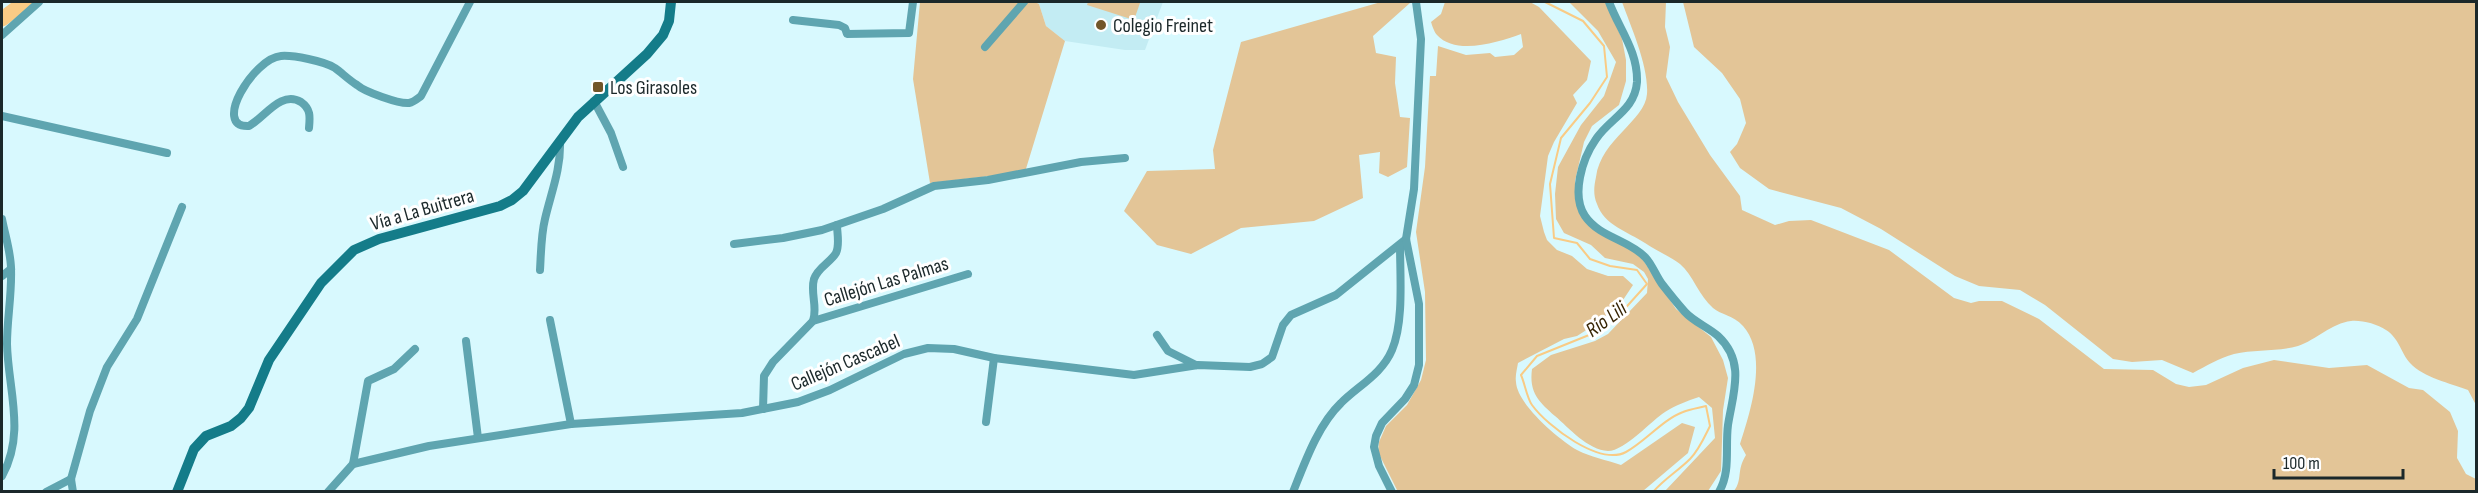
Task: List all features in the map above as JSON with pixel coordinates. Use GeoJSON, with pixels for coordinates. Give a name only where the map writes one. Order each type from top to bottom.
{"type":"FeatureCollection","features":[{"type":"Feature","properties":{"kind":"street"},"geometry":{"type":"LineString","coordinates":[[2,35],[39,2]]}},
{"type":"Feature","properties":{"kind":"street"},"geometry":{"type":"LineString","coordinates":[[309,128],[310,115],[305,105],[295,98],[282,100],[249,126],[243,127],[237,122],[234,108],[242,90],[257,68],[269,59],[281,56],[322,63],[334,68],[366,91],[406,104],[414,102],[421,96],[470,2]]}},
{"type":"Feature","properties":{"kind":"street","name":"Vía a La Buitrera"},"geometry":{"type":"LineString","coordinates":[[177,492],[194,449],[206,436],[231,426],[245,413],[269,360],[321,283],[338,264],[354,250],[379,239],[500,206],[512,200],[531,180],[560,139],[594,101],[647,54],[663,35],[669,21],[671,2]]}},
{"type":"Feature","properties":{"kind":"street"},"geometry":{"type":"LineString","coordinates":[[793,20],[839,25],[845,28],[847,34],[909,33],[913,2]]}},
{"type":"Feature","properties":{"kind":"street"},"geometry":{"type":"LineString","coordinates":[[985,47],[1024,2]]}},
{"type":"Feature","properties":{"kind":"street"},"geometry":{"type":"LineString","coordinates":[[1293,492],[1305,460],[1329,416],[1340,403],[1378,371],[1392,350],[1399,317],[1403,242],[1414,189],[1421,39],[1416,2]]}},
{"type":"Feature","properties":{"kind":"street"},"geometry":{"type":"LineString","coordinates":[[1609,2],[1629,39],[1635,60],[1637,82],[1633,101],[1596,138],[1585,158],[1579,183],[1579,199],[1585,216],[1598,228],[1645,257],[1663,285],[1687,314],[1718,336],[1728,347],[1734,359],[1737,373],[1736,395],[1728,426],[1727,471],[1719,492]]}},
{"type":"Feature","properties":{"kind":"street"},"geometry":{"type":"LineString","coordinates":[[594,101],[611,133],[623,166]]}},
{"type":"Feature","properties":{"kind":"street"},"geometry":{"type":"LineString","coordinates":[[2,116],[167,153]]}},
{"type":"Feature","properties":{"kind":"street"},"geometry":{"type":"LineString","coordinates":[[540,270],[544,221],[555,185],[560,139]]}},
{"type":"Feature","properties":{"kind":"street"},"geometry":{"type":"LineString","coordinates":[[734,244],[783,238],[837,225],[883,209],[934,186],[988,180],[1081,162],[1125,158]]}},
{"type":"Feature","properties":{"kind":"street"},"geometry":{"type":"LineString","coordinates":[[73,492],[71,479],[90,411],[107,367],[136,319],[182,207]]}},
{"type":"Feature","properties":{"kind":"street"},"geometry":{"type":"LineString","coordinates":[[2,219],[11,269],[7,347],[15,416],[9,460],[2,476]]}},
{"type":"Feature","properties":{"kind":"street"},"geometry":{"type":"LineString","coordinates":[[813,321],[816,312],[814,279],[819,269],[836,254],[837,225]]}},
{"type":"Feature","properties":{"kind":"street"},"geometry":{"type":"LineString","coordinates":[[1392,492],[1379,466],[1374,447],[1376,436],[1382,423],[1405,399],[1414,385],[1419,365],[1419,304],[1403,242]]}},
{"type":"Feature","properties":{"kind":"street","name":"Callejón Cascabel"},"geometry":{"type":"LineString","coordinates":[[354,464],[429,447],[571,424],[741,413],[798,402],[830,390],[904,354],[928,348],[954,349],[994,358],[1059,363],[1134,375],[1197,365],[1250,367],[1262,364],[1272,357],[1283,325],[1291,315],[1336,295],[1403,242]]}},
{"type":"Feature","properties":{"kind":"street"},"geometry":{"type":"LineString","coordinates":[[2,276],[11,269]]}},
{"type":"Feature","properties":{"kind":"street","name":"Callejón Las Palmas"},"geometry":{"type":"LineString","coordinates":[[762,409],[764,376],[773,362],[813,321],[968,273]]}},
{"type":"Feature","properties":{"kind":"street"},"geometry":{"type":"LineString","coordinates":[[550,320],[571,424]]}},
{"type":"Feature","properties":{"kind":"street"},"geometry":{"type":"LineString","coordinates":[[1157,335],[1168,351],[1197,365]]}},
{"type":"Feature","properties":{"kind":"street"},"geometry":{"type":"LineString","coordinates":[[466,341],[478,438]]}},
{"type":"Feature","properties":{"kind":"street"},"geometry":{"type":"LineString","coordinates":[[328,492],[354,464],[368,381],[402,363],[415,349]]}},
{"type":"Feature","properties":{"kind":"street"},"geometry":{"type":"LineString","coordinates":[[986,422],[994,358]]}},
{"type":"Feature","properties":{"kind":"street"},"geometry":{"type":"LineString","coordinates":[[2,466],[9,460]]}},
{"type":"Feature","properties":{"kind":"street"},"geometry":{"type":"LineString","coordinates":[[46,492],[71,479]]}},
{"type":"Feature","properties":{"kind":"shaded area"},"geometry":{"type":"Polygon","coordinates":[[[920,2],[1035,2],[1039,4],[1046,26],[1065,41],[1025,172],[930,183],[913,79],[920,2]]]}},
{"type":"Feature","properties":{"kind":"shaded area","name":"Colegio Freinet"},"geometry":{"type":"Polygon","coordinates":[[[1035,2],[1163,2],[1145,50],[1125,50],[1065,41],[1046,26],[1039,4],[1035,2]]]}},
{"type":"Feature","properties":{"kind":"shaded area"},"geometry":{"type":"Polygon","coordinates":[[[1088,2],[1140,3],[1134,20],[1087,5],[1088,2]]]}},
{"type":"Feature","properties":{"kind":"shaded area"},"geometry":{"type":"Polygon","coordinates":[[[1381,2],[1410,3],[1373,36],[1376,53],[1396,57],[1395,83],[1400,117],[1410,118],[1407,167],[1388,177],[1379,173],[1380,152],[1359,155],[1363,198],[1314,221],[1241,228],[1191,254],[1157,245],[1124,211],[1147,171],[1215,169],[1213,150],[1241,42],[1381,2]]]}},
{"type":"Feature","properties":{"kind":"shaded area"},"geometry":{"type":"Polygon","coordinates":[[[1445,2],[1530,2],[1539,7],[1591,61],[1587,80],[1573,95],[1577,103],[1548,156],[1540,216],[1547,240],[1557,250],[1572,256],[1587,269],[1608,276],[1623,276],[1633,285],[1623,300],[1599,322],[1577,336],[1564,339],[1518,363],[1516,382],[1523,400],[1560,438],[1593,457],[1621,465],[1682,423],[1695,427],[1688,453],[1643,491],[1398,492],[1378,452],[1379,442],[1386,426],[1407,405],[1421,380],[1426,360],[1425,292],[1416,232],[1425,167],[1430,76],[1436,76],[1438,46],[1466,55],[1490,53],[1495,57],[1514,55],[1523,47],[1521,34],[1478,45],[1455,45],[1445,41],[1436,34],[1431,22],[1441,14],[1445,2]]]}},
{"type":"Feature","properties":{"kind":"shaded area"},"geometry":{"type":"Polygon","coordinates":[[[1569,2],[1606,2],[1622,39],[1626,60],[1626,81],[1619,105],[1592,126],[1584,142],[1575,181],[1576,199],[1599,228],[1641,257],[1676,309],[1711,337],[1723,360],[1728,378],[1723,410],[1721,471],[1708,491],[1665,491],[1715,438],[1712,408],[1699,397],[1669,410],[1630,441],[1615,450],[1608,451],[1593,447],[1579,438],[1544,406],[1533,390],[1532,369],[1551,355],[1595,341],[1608,334],[1647,293],[1648,279],[1644,272],[1633,264],[1605,258],[1591,245],[1564,233],[1556,219],[1555,194],[1558,167],[1581,125],[1604,96],[1616,62],[1598,31],[1569,2]]]}},
{"type":"Feature","properties":{"kind":"shaded area"},"geometry":{"type":"Polygon","coordinates":[[[1622,2],[1666,2],[1665,27],[1670,47],[1666,77],[1678,102],[1710,155],[1740,196],[1742,210],[1775,225],[1789,221],[1811,220],[1889,250],[1954,298],[1971,303],[2002,301],[2039,319],[2104,369],[2153,370],[2176,384],[2189,387],[2206,385],[2243,368],[2274,360],[2329,368],[2367,365],[2409,388],[2423,390],[2450,412],[2458,431],[2457,458],[2466,474],[2476,479],[2476,491],[1734,491],[1746,455],[1740,444],[1755,384],[1755,352],[1751,338],[1739,322],[1708,303],[1680,264],[1611,223],[1600,211],[1595,197],[1595,184],[1606,152],[1639,113],[1647,94],[1642,60],[1622,2]]]}},
{"type":"Feature","properties":{"kind":"shaded area"},"geometry":{"type":"Polygon","coordinates":[[[1683,2],[2476,2],[2476,405],[2468,390],[2430,376],[2410,363],[2394,337],[2386,330],[2360,321],[2344,322],[2298,346],[2242,352],[2228,356],[2193,373],[2162,360],[2132,362],[2113,359],[2045,305],[2020,290],[1979,286],[1955,276],[1881,229],[1841,208],[1769,189],[1740,168],[1730,152],[1737,144],[1746,123],[1740,99],[1722,73],[1694,47],[1683,2]]]}},
{"type":"Feature","properties":{"kind":"waterway"},"geometry":{"type":"LineString","coordinates":[[2,19],[25,2]]}},
{"type":"Feature","properties":{"kind":"waterway","name":"Río Lili"},"geometry":{"type":"LineString","coordinates":[[1545,2],[1583,21],[1604,46],[1607,77],[1590,103],[1561,138],[1550,184],[1554,238],[1577,243],[1590,259],[1610,266],[1637,270],[1647,284],[1620,314],[1594,333],[1537,356],[1521,375],[1530,402],[1550,424],[1575,442],[1603,454],[1615,455],[1626,452],[1675,416],[1706,406],[1710,426],[1699,448],[1653,492]]}},
{"type":"Feature","properties":{"kind":"place","name":"Colegio Freinet"},"geometry":{"type":"Point","coordinates":[1101,25]}},
{"type":"Feature","properties":{"kind":"place","name":"Los Girasoles"},"geometry":{"type":"Point","coordinates":[598,87]}}]}
